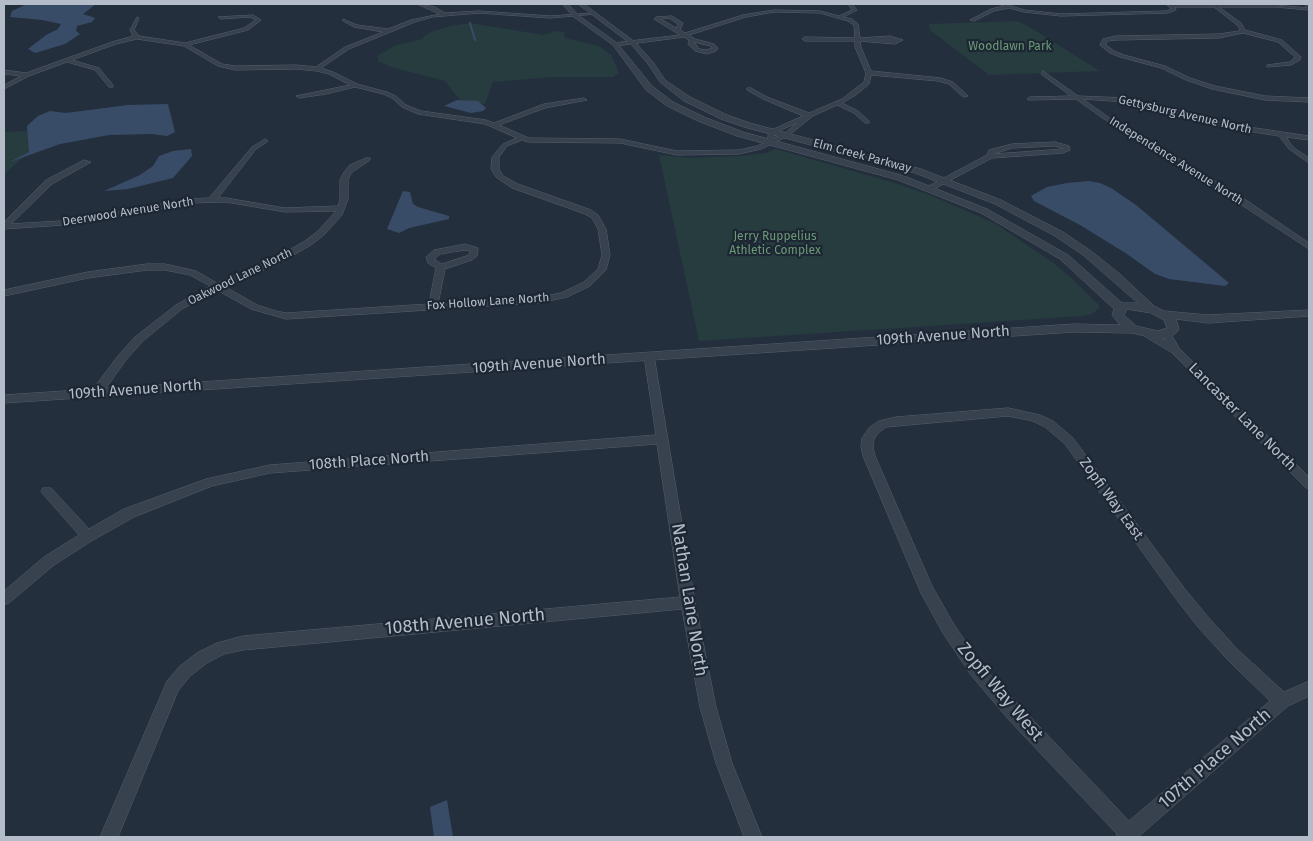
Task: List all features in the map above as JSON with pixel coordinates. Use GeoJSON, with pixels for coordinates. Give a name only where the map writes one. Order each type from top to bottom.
{"type":"FeatureCollection","features":[{"type":"Feature","properties":{"kind":"street"},"geometry":{"type":"LineString","coordinates":[[419,4],[433,8],[443,14]]}},
{"type":"Feature","properties":{"kind":"street","name":"Elm Creek Parkway"},"geometry":{"type":"LineString","coordinates":[[565,4],[575,15],[616,44],[639,77],[649,88],[670,104],[719,127],[770,143],[859,166],[929,188],[984,211],[1048,246],[1064,257],[1119,312],[1120,320],[1132,329]]}},
{"type":"Feature","properties":{"kind":"street","name":"Elm Creek Parkway"},"geometry":{"type":"LineString","coordinates":[[581,4],[633,43],[651,63],[662,81],[687,99],[724,117],[771,132],[943,179],[998,202],[1059,234],[1117,277],[1149,308]]}},
{"type":"Feature","properties":{"kind":"street"},"geometry":{"type":"LineString","coordinates":[[841,16],[855,10],[850,4]]}},
{"type":"Feature","properties":{"kind":"street"},"geometry":{"type":"LineString","coordinates":[[1001,4],[1034,13],[1066,16],[1168,12],[1174,9],[1170,5]]}},
{"type":"Feature","properties":{"kind":"street"},"geometry":{"type":"LineString","coordinates":[[1203,4],[1214,6],[1253,4]]}},
{"type":"Feature","properties":{"kind":"street"},"geometry":{"type":"LineString","coordinates":[[1278,4],[1309,7]]}},
{"type":"Feature","properties":{"kind":"street"},"geometry":{"type":"LineString","coordinates":[[1170,5],[1309,7]]}},
{"type":"Feature","properties":{"kind":"street"},"geometry":{"type":"LineString","coordinates":[[1214,6],[1239,24],[1242,31]]}},
{"type":"Feature","properties":{"kind":"street"},"geometry":{"type":"LineString","coordinates":[[493,12],[500,7]]}},
{"type":"Feature","properties":{"kind":"street"},"geometry":{"type":"LineString","coordinates":[[972,20],[993,10],[1008,7]]}},
{"type":"Feature","properties":{"kind":"street"},"geometry":{"type":"LineString","coordinates":[[4,87],[27,75],[114,43],[137,37],[185,45],[220,65],[235,68],[296,67],[317,69],[355,85],[385,93],[394,97],[404,106],[426,115],[476,120],[494,124],[520,138],[541,141],[620,141],[682,154],[752,150],[770,143],[786,136],[810,116],[864,87],[869,73],[856,40],[856,25],[841,16],[797,10],[764,12],[745,16],[686,35],[616,44]]}},
{"type":"Feature","properties":{"kind":"street"},"geometry":{"type":"LineString","coordinates":[[317,69],[331,62],[347,48],[391,32],[421,18],[443,14],[493,12],[550,17],[591,13]]}},
{"type":"Feature","properties":{"kind":"street"},"geometry":{"type":"LineString","coordinates":[[185,45],[246,29],[259,20],[251,16],[220,18]]}},
{"type":"Feature","properties":{"kind":"street"},"geometry":{"type":"LineString","coordinates":[[677,30],[682,26],[677,20],[667,16],[656,18],[693,40]]}},
{"type":"Feature","properties":{"kind":"street"},"geometry":{"type":"LineString","coordinates":[[137,18],[132,30],[133,34],[137,37]]}},
{"type":"Feature","properties":{"kind":"street"},"geometry":{"type":"LineString","coordinates":[[345,20],[356,26],[391,32]]}},
{"type":"Feature","properties":{"kind":"street"},"geometry":{"type":"LineString","coordinates":[[1269,66],[1291,63],[1298,59],[1298,57],[1280,41],[1262,34],[1242,31],[1228,36],[1137,36],[1110,39],[1103,42],[1106,48],[1117,54],[1162,67],[1214,88],[1265,98],[1309,100]]}},
{"type":"Feature","properties":{"kind":"street"},"geometry":{"type":"LineString","coordinates":[[805,39],[880,40]]}},
{"type":"Feature","properties":{"kind":"street"},"geometry":{"type":"LineString","coordinates":[[67,60],[97,69],[111,86]]}},
{"type":"Feature","properties":{"kind":"street"},"geometry":{"type":"LineString","coordinates":[[4,72],[27,75]]}},
{"type":"Feature","properties":{"kind":"street"},"geometry":{"type":"LineString","coordinates":[[869,73],[939,79],[951,83],[965,96]]}},
{"type":"Feature","properties":{"kind":"street","name":"Independence Avenue North"},"geometry":{"type":"LineString","coordinates":[[1042,73],[1106,118],[1234,196],[1309,247]]}},
{"type":"Feature","properties":{"kind":"street"},"geometry":{"type":"LineString","coordinates":[[299,96],[355,85]]}},
{"type":"Feature","properties":{"kind":"street"},"geometry":{"type":"LineString","coordinates":[[749,88],[765,98],[810,116]]}},
{"type":"Feature","properties":{"kind":"street","name":"Gettysburg Avenue North"},"geometry":{"type":"LineString","coordinates":[[1030,99],[1075,97],[1126,100],[1211,122],[1309,138]]}},
{"type":"Feature","properties":{"kind":"street"},"geometry":{"type":"LineString","coordinates":[[494,124],[544,106],[584,100]]}},
{"type":"Feature","properties":{"kind":"street"},"geometry":{"type":"LineString","coordinates":[[837,103],[856,112],[867,122]]}},
{"type":"Feature","properties":{"kind":"street"},"geometry":{"type":"LineString","coordinates":[[770,143],[771,132],[799,118],[810,116]]}},
{"type":"Feature","properties":{"kind":"street"},"geometry":{"type":"LineString","coordinates":[[1282,135],[1291,148],[1309,161]]}},
{"type":"Feature","properties":{"kind":"street","name":"Fox Hollow Lane North"},"geometry":{"type":"LineString","coordinates":[[4,293],[88,275],[147,267],[193,273],[254,307],[286,316],[551,298],[579,289],[594,279],[602,270],[606,255],[602,229],[595,217],[579,208],[508,183],[496,173],[494,164],[498,151],[520,138]]}},
{"type":"Feature","properties":{"kind":"street"},"geometry":{"type":"LineString","coordinates":[[212,200],[254,148],[265,141]]}},
{"type":"Feature","properties":{"kind":"street"},"geometry":{"type":"LineString","coordinates":[[929,188],[990,156],[1063,151],[1067,150],[1067,147],[1055,144],[1012,146],[991,151],[990,156]]}},
{"type":"Feature","properties":{"kind":"street"},"geometry":{"type":"LineString","coordinates":[[341,208],[344,199],[344,180],[348,172],[353,167],[368,160]]}},
{"type":"Feature","properties":{"kind":"street"},"geometry":{"type":"LineString","coordinates":[[4,226],[49,182],[87,162]]}},
{"type":"Feature","properties":{"kind":"street","name":"Deerwood Avenue North"},"geometry":{"type":"LineString","coordinates":[[4,226],[77,222],[170,204],[212,200],[240,202],[285,210],[341,208]]}},
{"type":"Feature","properties":{"kind":"street","name":"Oakwood Lane North"},"geometry":{"type":"LineString","coordinates":[[98,392],[122,358],[140,339],[179,307],[217,286],[273,263],[308,243],[330,224],[341,208]]}},
{"type":"Feature","properties":{"kind":"street"},"geometry":{"type":"LineString","coordinates":[[433,306],[441,267]]}},
{"type":"Feature","properties":{"kind":"street","name":"109th Avenue North"},"geometry":{"type":"LineString","coordinates":[[1074,328],[1119,312],[1131,305],[1149,308]]}},
{"type":"Feature","properties":{"kind":"street"},"geometry":{"type":"LineString","coordinates":[[1149,308],[1163,314],[1208,319],[1309,313]]}},
{"type":"Feature","properties":{"kind":"street"},"geometry":{"type":"LineString","coordinates":[[1163,314],[1170,330]]}},
{"type":"Feature","properties":{"kind":"street"},"geometry":{"type":"LineString","coordinates":[[1132,329],[1147,334],[1170,330],[1208,319]]}},
{"type":"Feature","properties":{"kind":"street","name":"109th Avenue North"},"geometry":{"type":"LineString","coordinates":[[4,399],[1074,328],[1132,329]]}},
{"type":"Feature","properties":{"kind":"street","name":"Lancaster Lane North"},"geometry":{"type":"LineString","coordinates":[[1170,330],[1175,350]]}},
{"type":"Feature","properties":{"kind":"street","name":"Lancaster Lane North"},"geometry":{"type":"LineString","coordinates":[[1147,334],[1175,350],[1309,484]]}},
{"type":"Feature","properties":{"kind":"street","name":"Nathan Lane North"},"geometry":{"type":"LineString","coordinates":[[649,356],[688,602],[708,707],[724,763],[753,837]]}},
{"type":"Feature","properties":{"kind":"street","name":"Zopfi Way East"},"geometry":{"type":"LineString","coordinates":[[883,424],[896,421],[1008,412],[1022,414],[1049,424],[1069,441],[1203,622],[1232,654],[1282,701]]}},
{"type":"Feature","properties":{"kind":"street","name":"Zopfi Way West"},"geometry":{"type":"LineString","coordinates":[[883,424],[874,430],[868,438],[869,456],[926,589],[948,628],[976,670],[1127,836]]}},
{"type":"Feature","properties":{"kind":"street","name":"108th Place North"},"geometry":{"type":"LineString","coordinates":[[4,598],[49,561],[129,513],[190,488],[244,474],[270,469],[663,439]]}},
{"type":"Feature","properties":{"kind":"street"},"geometry":{"type":"LineString","coordinates":[[47,491],[88,536]]}},
{"type":"Feature","properties":{"kind":"street","name":"108th Avenue North"},"geometry":{"type":"LineString","coordinates":[[109,837],[172,686],[202,658],[222,648],[242,643],[688,602]]}},
{"type":"Feature","properties":{"kind":"street","name":"107th Place North"},"geometry":{"type":"LineString","coordinates":[[1127,836],[1282,701],[1309,688]]}},
{"type":"Feature","properties":{"kind":"green space","name":"Woodlawn Park"},"geometry":{"type":"Polygon","coordinates":[[[1017,21],[1100,71],[989,75],[930,30],[929,24],[1017,21]]]}},
{"type":"Feature","properties":{"kind":"green space"},"geometry":{"type":"Polygon","coordinates":[[[470,23],[544,35],[555,31],[564,32],[565,38],[599,46],[611,55],[619,73],[613,77],[553,77],[493,82],[485,104],[459,99],[445,81],[391,67],[378,61],[378,55],[397,45],[423,39],[424,36],[431,32],[450,26],[470,23]]]}},
{"type":"Feature","properties":{"kind":"green space"},"geometry":{"type":"Polygon","coordinates":[[[54,130],[4,174],[4,132],[54,130]]]}},
{"type":"Feature","properties":{"kind":"green space","name":"Jerry Ruppelius Athletic Complex"},"geometry":{"type":"Polygon","coordinates":[[[776,149],[898,184],[932,196],[996,224],[1052,262],[1099,305],[1099,308],[1092,314],[1083,316],[699,341],[659,155],[689,158],[740,156],[766,153],[776,149]]]}},
{"type":"Feature","properties":{"kind":"water"},"geometry":{"type":"Polygon","coordinates":[[[27,4],[96,4],[83,14],[95,18],[92,22],[77,26],[76,31],[80,34],[65,44],[35,53],[28,49],[46,35],[58,29],[61,24],[10,17],[12,11],[27,4]]]}},
{"type":"Feature","properties":{"kind":"water"},"geometry":{"type":"Polygon","coordinates":[[[457,100],[478,101],[486,108],[483,111],[471,113],[444,106],[457,100]]]}},
{"type":"Feature","properties":{"kind":"water"},"geometry":{"type":"Polygon","coordinates":[[[168,104],[175,132],[167,136],[152,134],[109,135],[60,144],[10,162],[29,152],[27,126],[38,116],[50,111],[66,113],[128,105],[168,104]]]}},
{"type":"Feature","properties":{"kind":"water"},"geometry":{"type":"Polygon","coordinates":[[[191,149],[192,156],[173,178],[128,189],[104,191],[140,175],[153,166],[159,156],[173,151],[191,149]]]}},
{"type":"Feature","properties":{"kind":"water"},"geometry":{"type":"Polygon","coordinates":[[[1089,181],[1111,188],[1136,205],[1229,283],[1225,286],[1169,279],[1155,274],[1080,225],[1034,201],[1031,196],[1047,187],[1089,181]]]}},
{"type":"Feature","properties":{"kind":"water"},"geometry":{"type":"Polygon","coordinates":[[[403,191],[410,192],[413,204],[449,216],[449,219],[409,228],[399,233],[387,229],[403,191]]]}},
{"type":"Feature","properties":{"kind":"water"},"geometry":{"type":"Polygon","coordinates":[[[447,800],[453,837],[434,837],[430,807],[447,800]]]}},
{"type":"Feature","properties":{"kind":"waterway"},"geometry":{"type":"LineString","coordinates":[[470,23],[475,40]]}}]}
